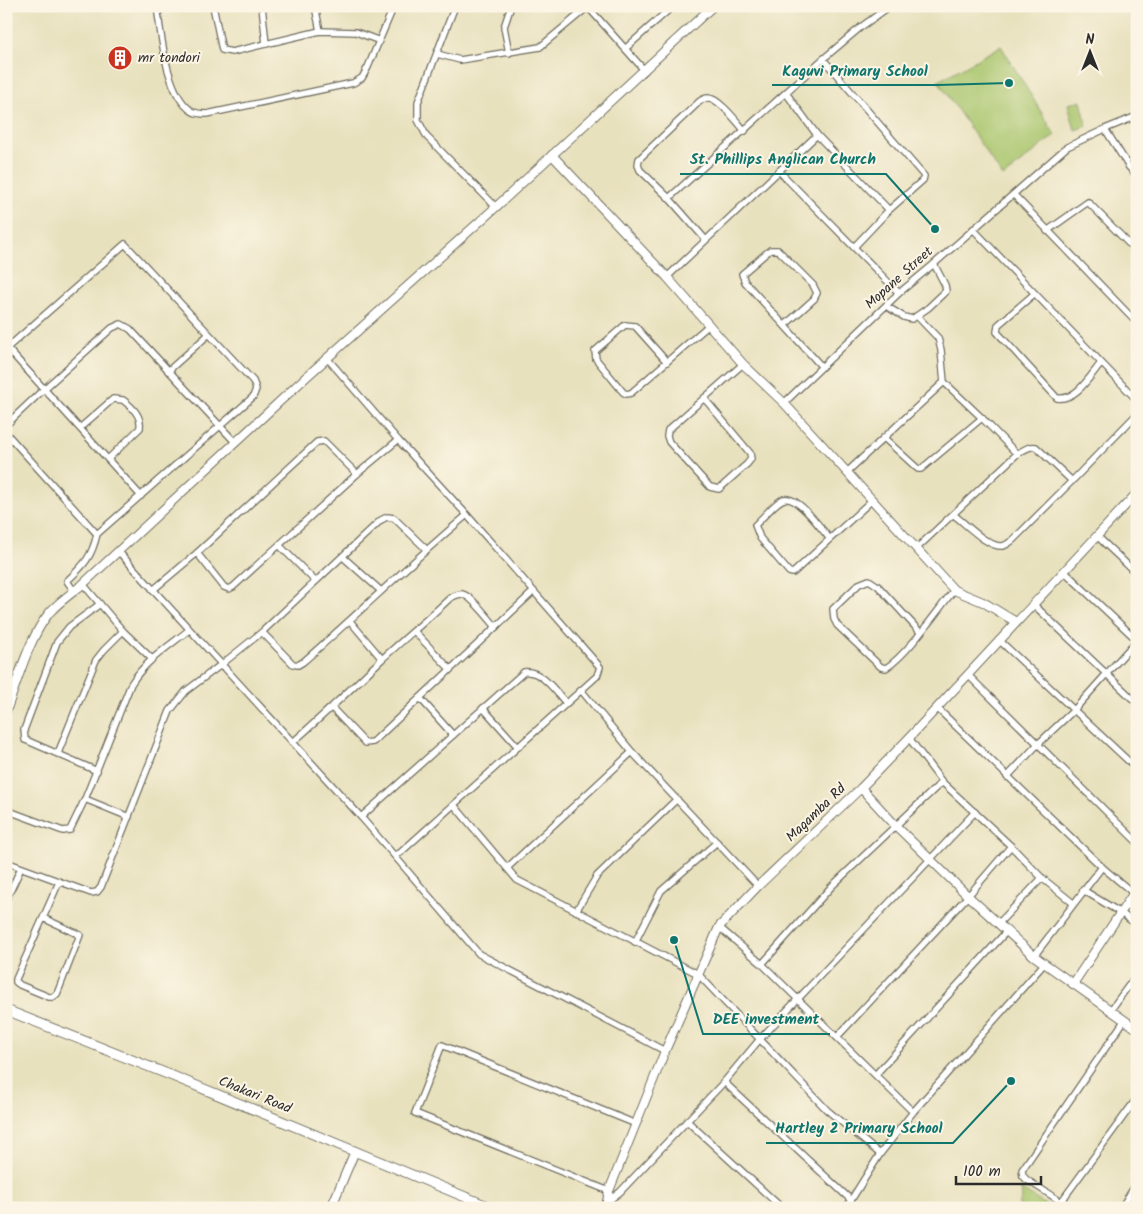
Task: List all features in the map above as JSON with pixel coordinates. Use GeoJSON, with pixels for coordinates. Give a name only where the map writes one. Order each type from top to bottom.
{"type":"FeatureCollection","features":[{"type":"Feature","properties":{"kind":"main road","name":"Chakari Road"},"geometry":{"type":"LineString","coordinates":[[6,1010],[492,1208]]}},
{"type":"Feature","properties":{"kind":"street"},"geometry":{"type":"LineString","coordinates":[[157,6],[170,74],[178,96],[193,112],[207,114],[353,83],[362,78],[394,6]]}},
{"type":"Feature","properties":{"kind":"street"},"geometry":{"type":"LineString","coordinates":[[213,6],[222,50],[232,52],[320,31],[356,32],[380,41]]}},
{"type":"Feature","properties":{"kind":"street"},"geometry":{"type":"LineString","coordinates":[[262,6],[266,44]]}},
{"type":"Feature","properties":{"kind":"street"},"geometry":{"type":"LineString","coordinates":[[315,6],[320,31]]}},
{"type":"Feature","properties":{"kind":"street"},"geometry":{"type":"LineString","coordinates":[[455,6],[418,102],[418,120],[427,137],[496,207]]}},
{"type":"Feature","properties":{"kind":"street"},"geometry":{"type":"LineString","coordinates":[[509,53],[504,27],[511,6]]}},
{"type":"Feature","properties":{"kind":"street"},"geometry":{"type":"LineString","coordinates":[[626,48],[673,6]]}},
{"type":"Feature","properties":{"kind":"street"},"geometry":{"type":"LineString","coordinates":[[6,711],[30,646],[42,623],[51,611],[83,584],[327,358],[645,71],[713,6]]}},
{"type":"Feature","properties":{"kind":"street"},"geometry":{"type":"LineString","coordinates":[[669,198],[823,59],[861,27],[890,6]]}},
{"type":"Feature","properties":{"kind":"street"},"geometry":{"type":"LineString","coordinates":[[437,54],[460,60],[540,47],[588,7],[645,71]]}},
{"type":"Feature","properties":{"kind":"street"},"geometry":{"type":"LineString","coordinates":[[823,59],[924,176],[923,180],[889,210],[854,247]]}},
{"type":"Feature","properties":{"kind":"street"},"geometry":{"type":"LineString","coordinates":[[786,93],[817,136],[889,210]]}},
{"type":"Feature","properties":{"kind":"street"},"geometry":{"type":"LineString","coordinates":[[706,240],[669,198],[640,170],[638,166],[639,159],[700,101],[706,98],[711,98],[718,102],[745,131]]}},
{"type":"Feature","properties":{"kind":"street","name":"Mopane Street"},"geometry":{"type":"LineString","coordinates":[[784,403],[899,293],[1067,147],[1137,116]]}},
{"type":"Feature","properties":{"kind":"street"},"geometry":{"type":"LineString","coordinates":[[1105,129],[1128,167],[1137,176]]}},
{"type":"Feature","properties":{"kind":"street"},"geometry":{"type":"LineString","coordinates":[[667,277],[817,136]]}},
{"type":"Feature","properties":{"kind":"street"},"geometry":{"type":"LineString","coordinates":[[552,155],[667,277],[743,364],[784,403],[954,590],[983,602],[1016,622]]}},
{"type":"Feature","properties":{"kind":"street"},"geometry":{"type":"LineString","coordinates":[[779,171],[899,293]]}},
{"type":"Feature","properties":{"kind":"street"},"geometry":{"type":"LineString","coordinates":[[1014,194],[1047,231],[1137,323]]}},
{"type":"Feature","properties":{"kind":"street"},"geometry":{"type":"LineString","coordinates":[[1047,231],[1088,202],[1137,252]]}},
{"type":"Feature","properties":{"kind":"street"},"geometry":{"type":"LineString","coordinates":[[973,229],[1137,400]]}},
{"type":"Feature","properties":{"kind":"street"},"geometry":{"type":"LineString","coordinates":[[74,591],[67,581],[85,564],[97,534],[141,496],[220,426],[254,397],[256,389],[253,382],[125,244],[7,348],[141,496]]}},
{"type":"Feature","properties":{"kind":"street"},"geometry":{"type":"LineString","coordinates":[[784,325],[814,298],[817,293],[813,285],[778,250],[770,250],[742,274],[744,282],[821,366]]}},
{"type":"Feature","properties":{"kind":"street"},"geometry":{"type":"LineString","coordinates":[[886,306],[904,317],[912,319],[946,291],[945,285],[934,264]]}},
{"type":"Feature","properties":{"kind":"street"},"geometry":{"type":"LineString","coordinates":[[1034,294],[998,325],[997,332],[1057,398],[1064,399],[1072,396],[1100,363]]}},
{"type":"Feature","properties":{"kind":"street"},"geometry":{"type":"LineString","coordinates":[[917,316],[938,338],[944,382],[1017,454]]}},
{"type":"Feature","properties":{"kind":"street"},"geometry":{"type":"LineString","coordinates":[[6,425],[112,328],[121,324],[130,329],[235,442]]}},
{"type":"Feature","properties":{"kind":"street"},"geometry":{"type":"LineString","coordinates":[[667,362],[635,326],[629,324],[625,325],[595,351],[596,359],[626,394],[631,393],[667,362],[709,325]]}},
{"type":"Feature","properties":{"kind":"street"},"geometry":{"type":"LineString","coordinates":[[168,371],[208,335]]}},
{"type":"Feature","properties":{"kind":"street"},"geometry":{"type":"LineString","coordinates":[[327,358],[398,440],[467,514],[600,667],[597,676],[400,853],[395,855]]}},
{"type":"Feature","properties":{"kind":"street"},"geometry":{"type":"LineString","coordinates":[[704,398],[750,452],[751,458],[747,464],[720,489],[710,487],[669,442],[668,430],[704,398],[743,364]]}},
{"type":"Feature","properties":{"kind":"street"},"geometry":{"type":"LineString","coordinates":[[847,472],[944,382]]}},
{"type":"Feature","properties":{"kind":"street"},"geometry":{"type":"LineString","coordinates":[[81,428],[113,400],[123,400],[137,414],[140,419],[140,428],[108,458]]}},
{"type":"Feature","properties":{"kind":"street"},"geometry":{"type":"LineString","coordinates":[[954,514],[993,545],[1001,546],[1013,540],[1137,414]]}},
{"type":"Feature","properties":{"kind":"street"},"geometry":{"type":"LineString","coordinates":[[884,438],[918,469],[921,469],[982,418]]}},
{"type":"Feature","properties":{"kind":"street"},"geometry":{"type":"LineString","coordinates":[[6,433],[97,534]]}},
{"type":"Feature","properties":{"kind":"street"},"geometry":{"type":"LineString","coordinates":[[197,553],[224,587],[229,589],[233,587],[357,474],[398,440]]}},
{"type":"Feature","properties":{"kind":"street"},"geometry":{"type":"LineString","coordinates":[[153,590],[197,553],[317,442],[324,441],[357,474]]}},
{"type":"Feature","properties":{"kind":"street"},"geometry":{"type":"LineString","coordinates":[[917,548],[1017,454],[1030,447],[1036,447],[1072,481]]}},
{"type":"Feature","properties":{"kind":"street","name":"Magamba Rd"},"geometry":{"type":"LineString","coordinates":[[605,1205],[665,1051],[719,927],[758,886],[861,788],[1097,536],[1134,502],[1137,493]]}},
{"type":"Feature","properties":{"kind":"street"},"geometry":{"type":"LineString","coordinates":[[830,539],[798,502],[790,498],[783,499],[755,525],[760,538],[789,572],[793,573],[830,539],[871,500]]}},
{"type":"Feature","properties":{"kind":"street"},"geometry":{"type":"LineString","coordinates":[[262,632],[293,664],[303,662],[467,514]]}},
{"type":"Feature","properties":{"kind":"street"},"geometry":{"type":"LineString","coordinates":[[6,862],[92,893],[97,892],[101,887],[130,817],[170,711],[186,691],[262,632],[381,520],[387,517],[394,518],[426,549]]}},
{"type":"Feature","properties":{"kind":"street"},"geometry":{"type":"LineString","coordinates":[[1097,536],[1137,574]]}},
{"type":"Feature","properties":{"kind":"street"},"geometry":{"type":"LineString","coordinates":[[280,546],[316,581]]}},
{"type":"Feature","properties":{"kind":"street"},"geometry":{"type":"LineString","coordinates":[[118,551],[293,742],[391,853],[395,855],[479,954],[665,1051]]}},
{"type":"Feature","properties":{"kind":"street"},"geometry":{"type":"LineString","coordinates":[[343,557],[381,591]]}},
{"type":"Feature","properties":{"kind":"street"},"geometry":{"type":"LineString","coordinates":[[1007,777],[1074,710],[1137,640],[1065,572]]}},
{"type":"Feature","properties":{"kind":"street"},"geometry":{"type":"LineString","coordinates":[[920,632],[878,586],[868,580],[859,584],[833,609],[837,625],[881,667],[886,668],[893,663],[920,632],[954,590]]}},
{"type":"Feature","properties":{"kind":"street"},"geometry":{"type":"LineString","coordinates":[[83,584],[152,660]]}},
{"type":"Feature","properties":{"kind":"street"},"geometry":{"type":"LineString","coordinates":[[332,708],[365,743],[373,742],[533,592]]}},
{"type":"Feature","properties":{"kind":"street"},"geometry":{"type":"LineString","coordinates":[[293,742],[450,598],[462,594],[469,597],[496,628]]}},
{"type":"Feature","properties":{"kind":"street"},"geometry":{"type":"LineString","coordinates":[[97,771],[25,740],[24,730],[57,642],[69,627],[100,604]]}},
{"type":"Feature","properties":{"kind":"street"},"geometry":{"type":"LineString","coordinates":[[1033,604],[1137,703]]}},
{"type":"Feature","properties":{"kind":"street"},"geometry":{"type":"LineString","coordinates":[[350,621],[382,659]]}},
{"type":"Feature","properties":{"kind":"street"},"geometry":{"type":"LineString","coordinates":[[6,810],[63,831],[68,831],[72,827],[85,799],[137,674],[189,630]]}},
{"type":"Feature","properties":{"kind":"street"},"geometry":{"type":"LineString","coordinates":[[58,753],[96,660],[124,631]]}},
{"type":"Feature","properties":{"kind":"street"},"geometry":{"type":"LineString","coordinates":[[415,632],[450,669]]}},
{"type":"Feature","properties":{"kind":"street"},"geometry":{"type":"LineString","coordinates":[[1000,640],[1137,769]]}},
{"type":"Feature","properties":{"kind":"street"},"geometry":{"type":"LineString","coordinates":[[360,817],[524,672],[530,671],[540,676],[566,703]]}},
{"type":"Feature","properties":{"kind":"street"},"geometry":{"type":"LineString","coordinates":[[968,675],[1137,842]]}},
{"type":"Feature","properties":{"kind":"street"},"geometry":{"type":"LineString","coordinates":[[580,690],[632,752],[758,886]]}},
{"type":"Feature","properties":{"kind":"street"},"geometry":{"type":"LineString","coordinates":[[420,698],[453,735]]}},
{"type":"Feature","properties":{"kind":"street"},"geometry":{"type":"LineString","coordinates":[[483,708],[518,747]]}},
{"type":"Feature","properties":{"kind":"street"},"geometry":{"type":"LineString","coordinates":[[936,708],[1102,866],[1135,891],[1074,984]]}},
{"type":"Feature","properties":{"kind":"street"},"geometry":{"type":"LineString","coordinates":[[909,738],[942,782],[1011,846],[1042,878],[1073,903]]}},
{"type":"Feature","properties":{"kind":"street"},"geometry":{"type":"LineString","coordinates":[[506,868],[632,752]]}},
{"type":"Feature","properties":{"kind":"street"},"geometry":{"type":"LineString","coordinates":[[762,964],[832,886],[942,782]]}},
{"type":"Feature","properties":{"kind":"street"},"geometry":{"type":"LineString","coordinates":[[861,788],[896,826],[968,896],[1034,956],[1110,1011],[1137,1028]]}},
{"type":"Feature","properties":{"kind":"street"},"geometry":{"type":"LineString","coordinates":[[85,799],[130,817]]}},
{"type":"Feature","properties":{"kind":"street"},"geometry":{"type":"LineString","coordinates":[[576,911],[597,876],[677,799]]}},
{"type":"Feature","properties":{"kind":"street"},"geometry":{"type":"LineString","coordinates":[[454,805],[517,880],[698,974],[827,1110],[880,1154]]}},
{"type":"Feature","properties":{"kind":"street"},"geometry":{"type":"LineString","coordinates":[[605,1205],[620,1192],[687,1122],[760,1040],[975,812]]}},
{"type":"Feature","properties":{"kind":"street"},"geometry":{"type":"LineString","coordinates":[[635,942],[661,892],[717,842]]}},
{"type":"Feature","properties":{"kind":"street"},"geometry":{"type":"LineString","coordinates":[[837,1037],[968,896],[1011,846]]}},
{"type":"Feature","properties":{"kind":"street"},"geometry":{"type":"LineString","coordinates":[[1034,956],[1102,866]]}},
{"type":"Feature","properties":{"kind":"street"},"geometry":{"type":"LineString","coordinates":[[6,900],[21,868]]}},
{"type":"Feature","properties":{"kind":"street"},"geometry":{"type":"LineString","coordinates":[[998,924],[1042,878]]}},
{"type":"Feature","properties":{"kind":"street"},"geometry":{"type":"LineString","coordinates":[[43,918],[80,935],[57,994],[49,998],[16,982],[16,979],[43,918],[59,882]]}},
{"type":"Feature","properties":{"kind":"street"},"geometry":{"type":"LineString","coordinates":[[1083,890],[1137,925]]}},
{"type":"Feature","properties":{"kind":"street"},"geometry":{"type":"LineString","coordinates":[[719,927],[762,964],[913,1112]]}},
{"type":"Feature","properties":{"kind":"street"},"geometry":{"type":"LineString","coordinates":[[876,1074],[1007,932]]}},
{"type":"Feature","properties":{"kind":"street"},"geometry":{"type":"LineString","coordinates":[[846,1208],[880,1154],[913,1112],[1044,964]]}},
{"type":"Feature","properties":{"kind":"street"},"geometry":{"type":"LineString","coordinates":[[1110,1011],[1137,974]]}},
{"type":"Feature","properties":{"kind":"street"},"geometry":{"type":"LineString","coordinates":[[1071,1208],[1028,1180],[1023,1176],[1022,1170],[1124,1020]]}},
{"type":"Feature","properties":{"kind":"street"},"geometry":{"type":"LineString","coordinates":[[609,1191],[415,1113],[442,1045],[636,1124]]}},
{"type":"Feature","properties":{"kind":"street"},"geometry":{"type":"LineString","coordinates":[[724,1082],[851,1200]]}},
{"type":"Feature","properties":{"kind":"street"},"geometry":{"type":"LineString","coordinates":[[1061,1202],[1137,1098]]}},
{"type":"Feature","properties":{"kind":"street"},"geometry":{"type":"LineString","coordinates":[[687,1122],[782,1208]]}},
{"type":"Feature","properties":{"kind":"street"},"geometry":{"type":"LineString","coordinates":[[331,1208],[355,1151]]}},
{"type":"Feature","properties":{"kind":"street"},"geometry":{"type":"LineString","coordinates":[[1121,1208],[1137,1183]]}},
{"type":"Feature","properties":{"kind":"green space"},"geometry":{"type":"Polygon","coordinates":[[[1001,46],[1055,135],[1003,177],[938,81],[1001,46]]]}},
{"type":"Feature","properties":{"kind":"green space"},"geometry":{"type":"Polygon","coordinates":[[[1081,101],[1087,126],[1075,130],[1068,104],[1081,101]]]}},
{"type":"Feature","properties":{"kind":"green space"},"geometry":{"type":"Polygon","coordinates":[[[1021,1189],[1050,1208],[1018,1208],[1022,1198],[1021,1189]]]}},
{"type":"Feature","properties":{"kind":"place","name":"mr tondori"},"geometry":{"type":"Point","coordinates":[120,58]}},
{"type":"Feature","properties":{"kind":"place","name":"Kaguvi Primary School"},"geometry":{"type":"Point","coordinates":[1009,83]}},
{"type":"Feature","properties":{"kind":"place","name":"St. Phillips Anglican Church"},"geometry":{"type":"Point","coordinates":[935,229]}},
{"type":"Feature","properties":{"kind":"place","name":"DEE investment"},"geometry":{"type":"Point","coordinates":[674,940]}},
{"type":"Feature","properties":{"kind":"place","name":"Hartley 2 Primary School"},"geometry":{"type":"Point","coordinates":[1011,1081]}}]}
